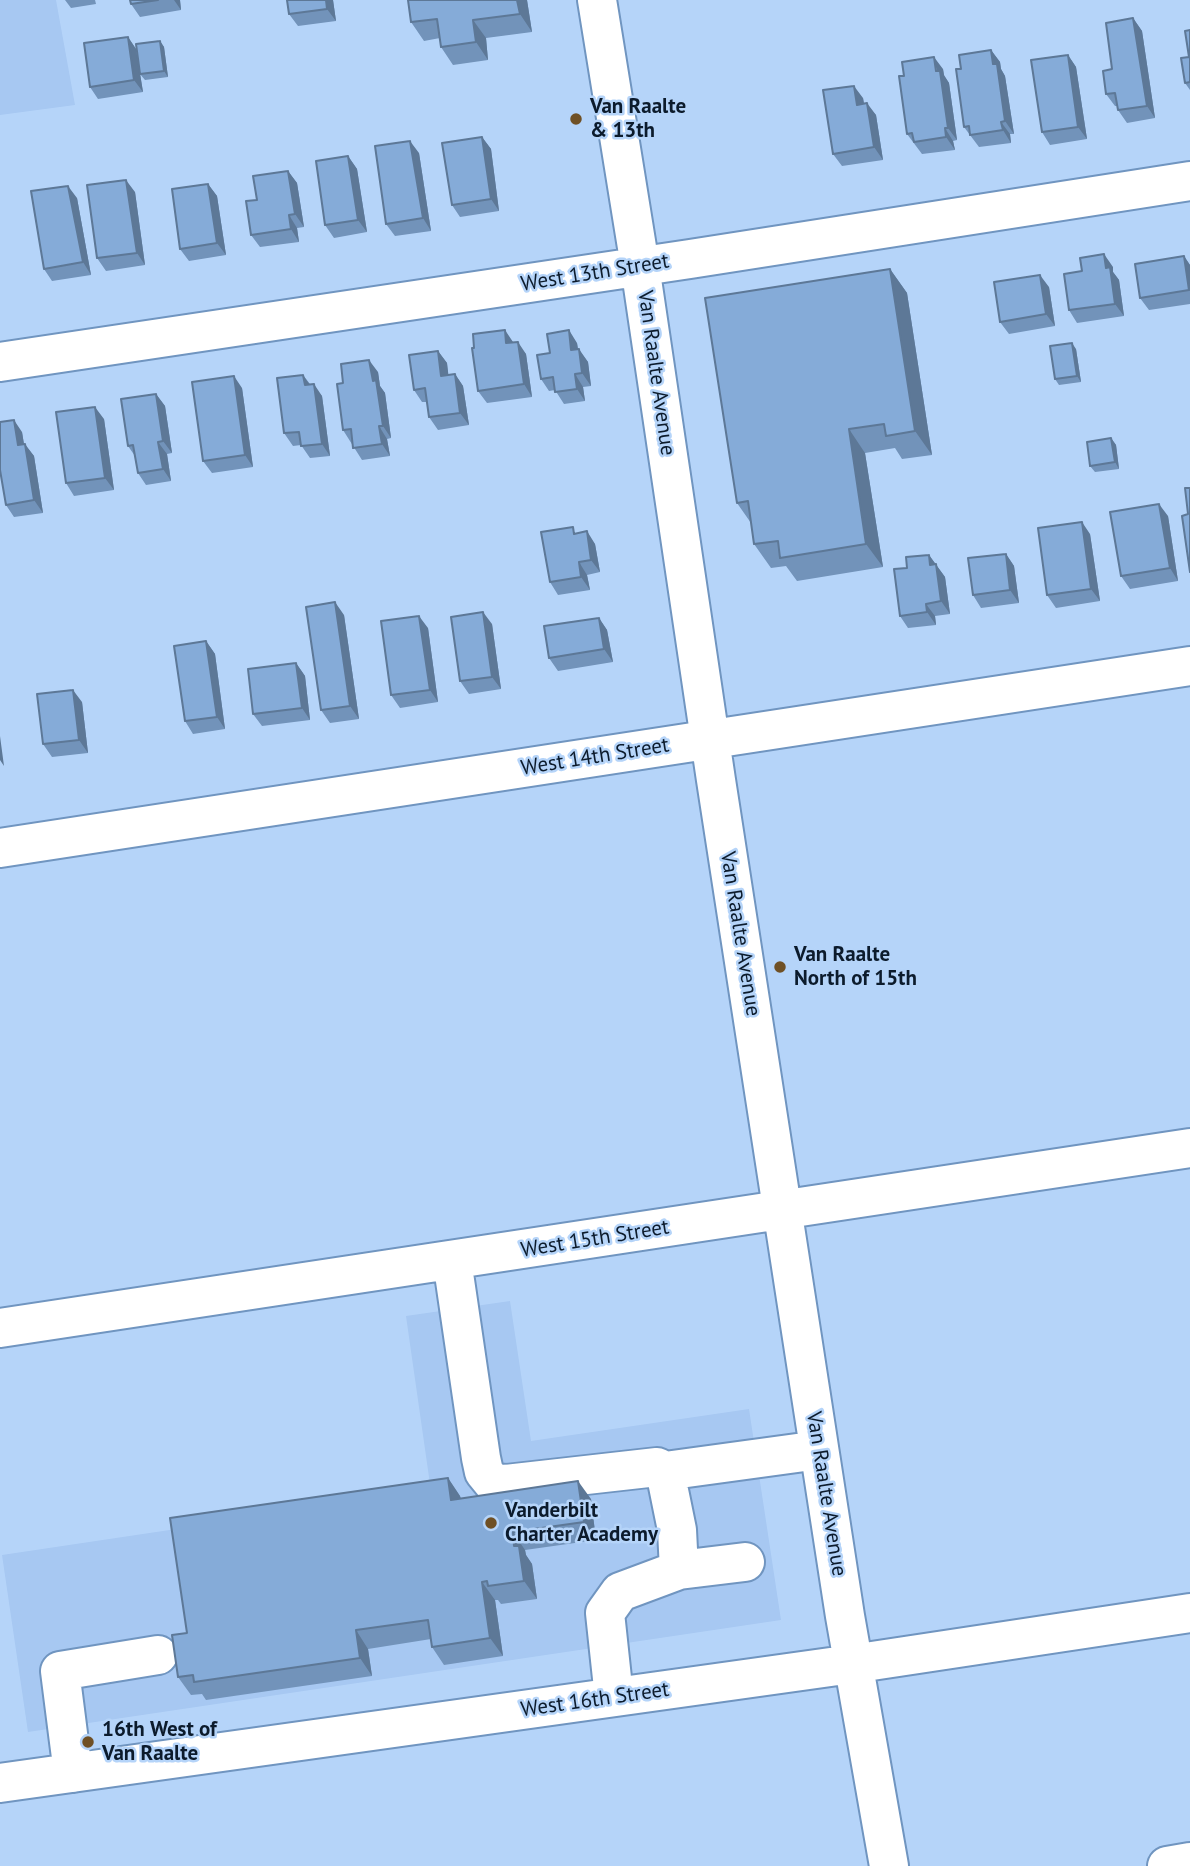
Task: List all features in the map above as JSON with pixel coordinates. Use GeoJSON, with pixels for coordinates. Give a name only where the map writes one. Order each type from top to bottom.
{"type":"FeatureCollection","features":[{"type":"Feature","properties":{"kind":"street","name":"Van Raalte Avenue"},"geometry":{"type":"LineString","coordinates":[[597,0],[640,266],[852,1664],[889,1866]]}},
{"type":"Feature","properties":{"kind":"street","name":"West 13th Street"},"geometry":{"type":"LineString","coordinates":[[0,362],[1190,181]]}},
{"type":"Feature","properties":{"kind":"street","name":"West 14th Street"},"geometry":{"type":"LineString","coordinates":[[0,848],[1190,666]]}},
{"type":"Feature","properties":{"kind":"street","name":"West 15th Street"},"geometry":{"type":"LineString","coordinates":[[0,1328],[1190,1148]]}},
{"type":"Feature","properties":{"kind":"street"},"geometry":{"type":"LineString","coordinates":[[452,1260],[481,1458],[484,1472],[493,1483],[506,1484],[657,1467],[665,1471],[819,1450]]}},
{"type":"Feature","properties":{"kind":"street"},"geometry":{"type":"LineString","coordinates":[[665,1471],[677,1530],[680,1570]]}},
{"type":"Feature","properties":{"kind":"street"},"geometry":{"type":"LineString","coordinates":[[614,1697],[605,1613],[620,1592],[680,1570],[745,1562]]}},
{"type":"Feature","properties":{"kind":"street","name":"West 16th Street"},"geometry":{"type":"LineString","coordinates":[[0,1783],[852,1664],[1190,1613]]}},
{"type":"Feature","properties":{"kind":"street"},"geometry":{"type":"LineString","coordinates":[[73,1773],[60,1671],[158,1655]]}},
{"type":"Feature","properties":{"kind":"street"},"geometry":{"type":"LineString","coordinates":[[1167,1866],[1190,1863]]}},
{"type":"Feature","properties":{"kind":"shaded area"},"geometry":{"type":"Polygon","coordinates":[[[0,0],[56,0],[75,105],[0,115],[0,0]]]}},
{"type":"Feature","properties":{"kind":"shaded area","name":"Vanderbilt Charter Academy"},"geometry":{"type":"Polygon","coordinates":[[[510,1301],[531,1441],[749,1409],[781,1620],[28,1732],[2,1555],[431,1491],[406,1316],[510,1301]]]}},
{"type":"Feature","properties":{"kind":"building"},"geometry":{"type":"Polygon","coordinates":[[[130,0],[158,0],[131,4],[130,0]]]}},
{"type":"Feature","properties":{"kind":"building"},"geometry":{"type":"Polygon","coordinates":[[[287,0],[326,0],[327,9],[289,14],[287,0]]]}},
{"type":"Feature","properties":{"kind":"building"},"geometry":{"type":"Polygon","coordinates":[[[408,0],[517,0],[520,14],[473,20],[476,42],[441,47],[437,19],[411,22],[408,0]]]}},
{"type":"Feature","properties":{"kind":"building"},"geometry":{"type":"Polygon","coordinates":[[[1133,18],[1147,106],[1118,110],[1115,93],[1106,94],[1103,71],[1112,69],[1106,23],[1133,18]]]}},
{"type":"Feature","properties":{"kind":"building"},"geometry":{"type":"Polygon","coordinates":[[[1190,30],[1190,82],[1185,83],[1181,58],[1189,57],[1185,31],[1190,30]]]}},
{"type":"Feature","properties":{"kind":"building"},"geometry":{"type":"Polygon","coordinates":[[[128,37],[134,80],[90,87],[84,43],[128,37]]]}},
{"type":"Feature","properties":{"kind":"building"},"geometry":{"type":"Polygon","coordinates":[[[160,41],[164,71],[140,74],[136,44],[160,41]]]}},
{"type":"Feature","properties":{"kind":"building"},"geometry":{"type":"Polygon","coordinates":[[[991,50],[993,64],[997,64],[1005,121],[1001,122],[1003,130],[970,135],[969,126],[964,127],[956,69],[961,69],[959,55],[991,50]]]}},
{"type":"Feature","properties":{"kind":"building"},"geometry":{"type":"Polygon","coordinates":[[[1068,55],[1078,127],[1042,132],[1031,60],[1068,55]]]}},
{"type":"Feature","properties":{"kind":"building"},"geometry":{"type":"Polygon","coordinates":[[[934,57],[936,71],[940,71],[948,128],[945,128],[946,137],[914,142],[912,133],[907,134],[899,76],[904,76],[902,62],[934,57]]]}},
{"type":"Feature","properties":{"kind":"building"},"geometry":{"type":"Polygon","coordinates":[[[854,86],[857,105],[867,103],[874,147],[833,154],[823,90],[854,86]]]}},
{"type":"Feature","properties":{"kind":"building"},"geometry":{"type":"Polygon","coordinates":[[[482,137],[491,199],[452,205],[442,143],[482,137]]]}},
{"type":"Feature","properties":{"kind":"building"},"geometry":{"type":"Polygon","coordinates":[[[410,141],[423,218],[386,224],[375,146],[410,141]]]}},
{"type":"Feature","properties":{"kind":"building"},"geometry":{"type":"Polygon","coordinates":[[[348,156],[358,220],[325,225],[316,161],[348,156]]]}},
{"type":"Feature","properties":{"kind":"building"},"geometry":{"type":"Polygon","coordinates":[[[288,171],[295,214],[289,215],[291,229],[251,235],[246,201],[257,200],[253,176],[288,171]]]}},
{"type":"Feature","properties":{"kind":"building"},"geometry":{"type":"Polygon","coordinates":[[[126,180],[137,253],[97,258],[87,185],[126,180]]]}},
{"type":"Feature","properties":{"kind":"building"},"geometry":{"type":"Polygon","coordinates":[[[208,184],[217,243],[180,249],[172,189],[208,184]]]}},
{"type":"Feature","properties":{"kind":"building"},"geometry":{"type":"Polygon","coordinates":[[[68,186],[83,262],[44,269],[31,191],[68,186]]]}},
{"type":"Feature","properties":{"kind":"building"},"geometry":{"type":"Polygon","coordinates":[[[1104,254],[1106,268],[1110,267],[1115,304],[1069,310],[1064,274],[1082,271],[1080,258],[1104,254]]]}},
{"type":"Feature","properties":{"kind":"building"},"geometry":{"type":"Polygon","coordinates":[[[1184,256],[1189,290],[1140,298],[1135,264],[1184,256]]]}},
{"type":"Feature","properties":{"kind":"building"},"geometry":{"type":"Polygon","coordinates":[[[890,269],[915,431],[886,436],[884,424],[849,429],[866,544],[780,558],[778,541],[754,544],[748,501],[737,503],[705,298],[890,269]]]}},
{"type":"Feature","properties":{"kind":"building"},"geometry":{"type":"Polygon","coordinates":[[[1040,275],[1046,314],[1000,322],[994,282],[1040,275]]]}},
{"type":"Feature","properties":{"kind":"building"},"geometry":{"type":"Polygon","coordinates":[[[505,330],[506,343],[518,342],[524,384],[478,391],[472,348],[473,334],[505,330]]]}},
{"type":"Feature","properties":{"kind":"building"},"geometry":{"type":"Polygon","coordinates":[[[569,330],[571,350],[579,349],[582,373],[575,374],[577,389],[555,392],[553,377],[541,379],[537,355],[550,353],[547,334],[569,330]]]}},
{"type":"Feature","properties":{"kind":"building"},"geometry":{"type":"Polygon","coordinates":[[[1072,343],[1077,376],[1055,379],[1050,346],[1072,343]]]}},
{"type":"Feature","properties":{"kind":"building"},"geometry":{"type":"Polygon","coordinates":[[[438,351],[441,376],[455,374],[460,413],[429,417],[425,388],[414,390],[409,355],[438,351]]]}},
{"type":"Feature","properties":{"kind":"building"},"geometry":{"type":"Polygon","coordinates":[[[369,360],[373,381],[376,380],[383,426],[379,426],[382,444],[353,448],[351,429],[343,430],[337,384],[343,383],[341,364],[369,360]]]}},
{"type":"Feature","properties":{"kind":"building"},"geometry":{"type":"Polygon","coordinates":[[[303,375],[305,385],[314,384],[322,444],[301,446],[299,432],[284,433],[277,378],[303,375]]]}},
{"type":"Feature","properties":{"kind":"building"},"geometry":{"type":"Polygon","coordinates":[[[234,376],[245,455],[203,461],[192,382],[234,376]]]}},
{"type":"Feature","properties":{"kind":"building"},"geometry":{"type":"Polygon","coordinates":[[[156,394],[163,441],[158,442],[163,469],[138,473],[133,445],[128,446],[121,399],[156,394]]]}},
{"type":"Feature","properties":{"kind":"building"},"geometry":{"type":"Polygon","coordinates":[[[95,407],[105,478],[66,483],[56,412],[95,407]]]}},
{"type":"Feature","properties":{"kind":"building"},"geometry":{"type":"Polygon","coordinates":[[[14,420],[18,445],[25,444],[34,500],[6,505],[0,470],[0,422],[14,420]]]}},
{"type":"Feature","properties":{"kind":"building"},"geometry":{"type":"Polygon","coordinates":[[[1111,438],[1115,462],[1090,466],[1087,442],[1111,438]]]}},
{"type":"Feature","properties":{"kind":"building"},"geometry":{"type":"Polygon","coordinates":[[[1185,488],[1190,488],[1190,572],[1182,516],[1188,514],[1185,488]]]}},
{"type":"Feature","properties":{"kind":"building"},"geometry":{"type":"Polygon","coordinates":[[[1159,504],[1170,568],[1121,576],[1110,512],[1159,504]]]}},
{"type":"Feature","properties":{"kind":"building"},"geometry":{"type":"Polygon","coordinates":[[[1082,522],[1091,589],[1047,595],[1038,528],[1082,522]]]}},
{"type":"Feature","properties":{"kind":"building"},"geometry":{"type":"Polygon","coordinates":[[[573,527],[574,534],[587,531],[591,560],[579,562],[581,577],[550,582],[541,532],[573,527]]]}},
{"type":"Feature","properties":{"kind":"building"},"geometry":{"type":"Polygon","coordinates":[[[1006,554],[1010,590],[973,595],[968,558],[1006,554]]]}},
{"type":"Feature","properties":{"kind":"building"},"geometry":{"type":"Polygon","coordinates":[[[929,555],[930,565],[936,564],[941,601],[926,604],[927,612],[900,616],[894,569],[907,568],[906,557],[929,555]]]}},
{"type":"Feature","properties":{"kind":"building"},"geometry":{"type":"Polygon","coordinates":[[[335,602],[350,706],[321,710],[306,607],[335,602]]]}},
{"type":"Feature","properties":{"kind":"building"},"geometry":{"type":"Polygon","coordinates":[[[483,612],[492,677],[460,681],[451,617],[483,612]]]}},
{"type":"Feature","properties":{"kind":"building"},"geometry":{"type":"Polygon","coordinates":[[[419,616],[430,690],[391,695],[381,621],[419,616]]]}},
{"type":"Feature","properties":{"kind":"building"},"geometry":{"type":"Polygon","coordinates":[[[599,618],[604,649],[549,658],[544,626],[599,618]]]}},
{"type":"Feature","properties":{"kind":"building"},"geometry":{"type":"Polygon","coordinates":[[[206,641],[217,717],[185,721],[174,646],[206,641]]]}},
{"type":"Feature","properties":{"kind":"building"},"geometry":{"type":"Polygon","coordinates":[[[296,663],[302,708],[253,714],[248,669],[296,663]]]}},
{"type":"Feature","properties":{"kind":"building"},"geometry":{"type":"Polygon","coordinates":[[[73,690],[79,740],[43,744],[37,694],[73,690]]]}},
{"type":"Feature","properties":{"kind":"building"},"geometry":{"type":"Polygon","coordinates":[[[448,1478],[451,1500],[578,1481],[584,1522],[513,1532],[514,1546],[519,1546],[524,1581],[488,1586],[487,1581],[482,1582],[490,1638],[432,1647],[428,1620],[356,1630],[360,1658],[194,1682],[193,1675],[178,1677],[172,1635],[187,1633],[170,1518],[448,1478]]]}},
{"type":"Feature","properties":{"kind":"place","name":"Van Raalte & 13th"},"geometry":{"type":"Point","coordinates":[576,119]}},
{"type":"Feature","properties":{"kind":"place","name":"Van Raalte North of 15th"},"geometry":{"type":"Point","coordinates":[780,967]}},
{"type":"Feature","properties":{"kind":"place","name":"Vanderbilt Charter Academy"},"geometry":{"type":"Point","coordinates":[491,1523]}},
{"type":"Feature","properties":{"kind":"place","name":"16th West of Van Raalte"},"geometry":{"type":"Point","coordinates":[88,1742]}}]}
